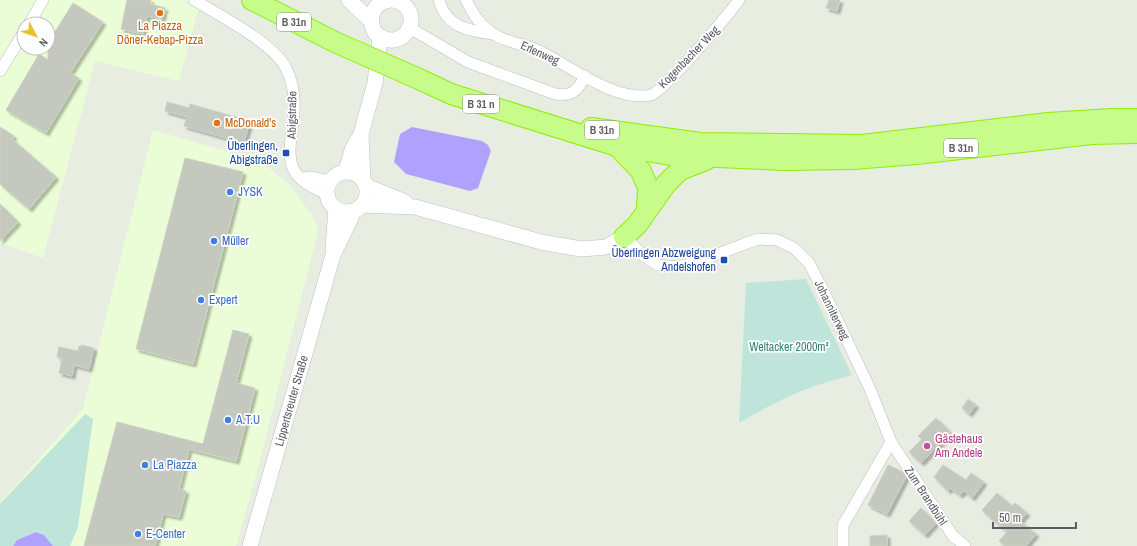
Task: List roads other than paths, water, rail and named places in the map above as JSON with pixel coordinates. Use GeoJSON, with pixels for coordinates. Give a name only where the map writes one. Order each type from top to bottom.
{"type":"FeatureCollection","features":[{"type":"Feature","properties":{"kind":"highway","name":"B 31n"},"geometry":{"type":"LineString","coordinates":[[252,0],[337,43],[419,79]]}},
{"type":"Feature","properties":{"kind":"highway","name":"B 31 n"},"geometry":{"type":"LineString","coordinates":[[419,79],[451,94],[545,123]]}},
{"type":"Feature","properties":{"kind":"highway","name":"B 31n"},"geometry":{"type":"LineString","coordinates":[[545,123],[700,143],[862,145],[1048,123],[1137,119]]}},
{"type":"Feature","properties":{"kind":"highway","name":"B 31n"},"geometry":{"type":"LineString","coordinates":[[545,123],[617,146],[670,155],[785,160],[853,159],[916,154],[1092,134],[1137,133]]}},
{"type":"Feature","properties":{"kind":"highway","name":"B 31n"},"geometry":{"type":"LineString","coordinates":[[617,146],[641,171],[648,188],[648,210]]}},
{"type":"Feature","properties":{"kind":"highway","name":"B 31n"},"geometry":{"type":"LineString","coordinates":[[648,210],[666,184],[680,170],[712,158]]}},
{"type":"Feature","properties":{"kind":"highway"},"geometry":{"type":"LineString","coordinates":[[624,237],[637,225],[648,210]]}},
{"type":"Feature","properties":{"kind":"main road"},"geometry":{"type":"LineString","coordinates":[[348,0],[371,21]]}},
{"type":"Feature","properties":{"kind":"main road"},"geometry":{"type":"LineString","coordinates":[[389,1],[407,7],[411,17],[410,28],[402,37],[396,40],[389,40],[380,37],[374,30],[371,21],[372,15],[389,1]]}},
{"type":"Feature","properties":{"kind":"main road"},"geometry":{"type":"LineString","coordinates":[[346,171],[352,150],[361,134],[375,83],[380,37]]}},
{"type":"Feature","properties":{"kind":"main road"},"geometry":{"type":"LineString","coordinates":[[375,83],[396,40]]}},
{"type":"Feature","properties":{"kind":"main road"},"geometry":{"type":"LineString","coordinates":[[358,208],[367,196],[361,134]]}},
{"type":"Feature","properties":{"kind":"main road"},"geometry":{"type":"LineString","coordinates":[[415,207],[358,208],[342,211],[336,209],[328,200],[328,188],[334,176],[346,171],[356,173],[365,183],[415,207],[541,242],[581,249],[606,247],[624,237]]}},
{"type":"Feature","properties":{"kind":"main road","name":"Lippertsreuter Straße"},"geometry":{"type":"LineString","coordinates":[[250,546],[333,255],[350,220],[358,208]]}},
{"type":"Feature","properties":{"kind":"main road","name":"Lippertsreuter Straße"},"geometry":{"type":"LineString","coordinates":[[333,255],[336,209]]}},
{"type":"Feature","properties":{"kind":"street"},"geometry":{"type":"LineString","coordinates":[[34,16],[43,0]]}},
{"type":"Feature","properties":{"kind":"street","name":"Abigstraße"},"geometry":{"type":"LineString","coordinates":[[194,0],[257,40],[274,53],[285,67],[293,86],[294,111],[291,160],[295,172],[303,178],[312,177],[328,188]]}},
{"type":"Feature","properties":{"kind":"street","name":"Erlenweg"},"geometry":{"type":"LineString","coordinates":[[439,0],[445,15],[458,26],[472,31],[493,34],[524,45],[555,58],[585,76]]}},
{"type":"Feature","properties":{"kind":"street","name":"Erlenweg"},"geometry":{"type":"LineString","coordinates":[[466,0],[474,17],[493,34]]}},
{"type":"Feature","properties":{"kind":"street","name":"Kogenbacher Weg"},"geometry":{"type":"LineString","coordinates":[[585,76],[607,88],[634,96],[652,95],[677,72],[739,0]]}},
{"type":"Feature","properties":{"kind":"street"},"geometry":{"type":"LineString","coordinates":[[410,28],[468,62],[555,94],[565,96],[574,92],[581,84],[585,76]]}},
{"type":"Feature","properties":{"kind":"street"},"geometry":{"type":"LineString","coordinates":[[0,71],[16,45]]}},
{"type":"Feature","properties":{"kind":"street","name":"Johanniterweg"},"geometry":{"type":"LineString","coordinates":[[624,237],[645,257],[658,265],[677,267],[691,264],[758,239],[777,240],[794,248],[809,263],[823,290],[870,389],[891,442]]}},
{"type":"Feature","properties":{"kind":"street"},"geometry":{"type":"LineString","coordinates":[[843,546],[843,525],[891,442]]}},
{"type":"Feature","properties":{"kind":"street","name":"Zum Brandbühl"},"geometry":{"type":"LineString","coordinates":[[891,442],[953,536],[965,546]]}},
{"type":"Feature","properties":{"kind":"place","name":"La Piazza Döner-Kebap-Pizza"},"geometry":{"type":"Point","coordinates":[160,13]}},
{"type":"Feature","properties":{"kind":"place","name":"McDonald's"},"geometry":{"type":"Point","coordinates":[217,123]}},
{"type":"Feature","properties":{"kind":"place","name":"Überlingen, Abigstraße"},"geometry":{"type":"Point","coordinates":[286,153]}},
{"type":"Feature","properties":{"kind":"place","name":"JYSK"},"geometry":{"type":"Point","coordinates":[230,192]}},
{"type":"Feature","properties":{"kind":"place","name":"Müller"},"geometry":{"type":"Point","coordinates":[214,241]}},
{"type":"Feature","properties":{"kind":"place","name":"Überlingen Abzweigung Andelshofen"},"geometry":{"type":"Point","coordinates":[724,260]}},
{"type":"Feature","properties":{"kind":"place","name":"Expert"},"geometry":{"type":"Point","coordinates":[201,300]}},
{"type":"Feature","properties":{"kind":"place","name":"A.T.U"},"geometry":{"type":"Point","coordinates":[228,420]}},
{"type":"Feature","properties":{"kind":"place","name":"Gästehaus Am Andele"},"geometry":{"type":"Point","coordinates":[927,446]}},
{"type":"Feature","properties":{"kind":"place","name":"La Piazza"},"geometry":{"type":"Point","coordinates":[145,465]}},
{"type":"Feature","properties":{"kind":"place","name":"E-Center"},"geometry":{"type":"Point","coordinates":[138,534]}},
{"type":"Feature","properties":{"kind":"park label","name":"Weltacker 2000m²"},"geometry":{"type":"Point","coordinates":[789,347]}}]}
